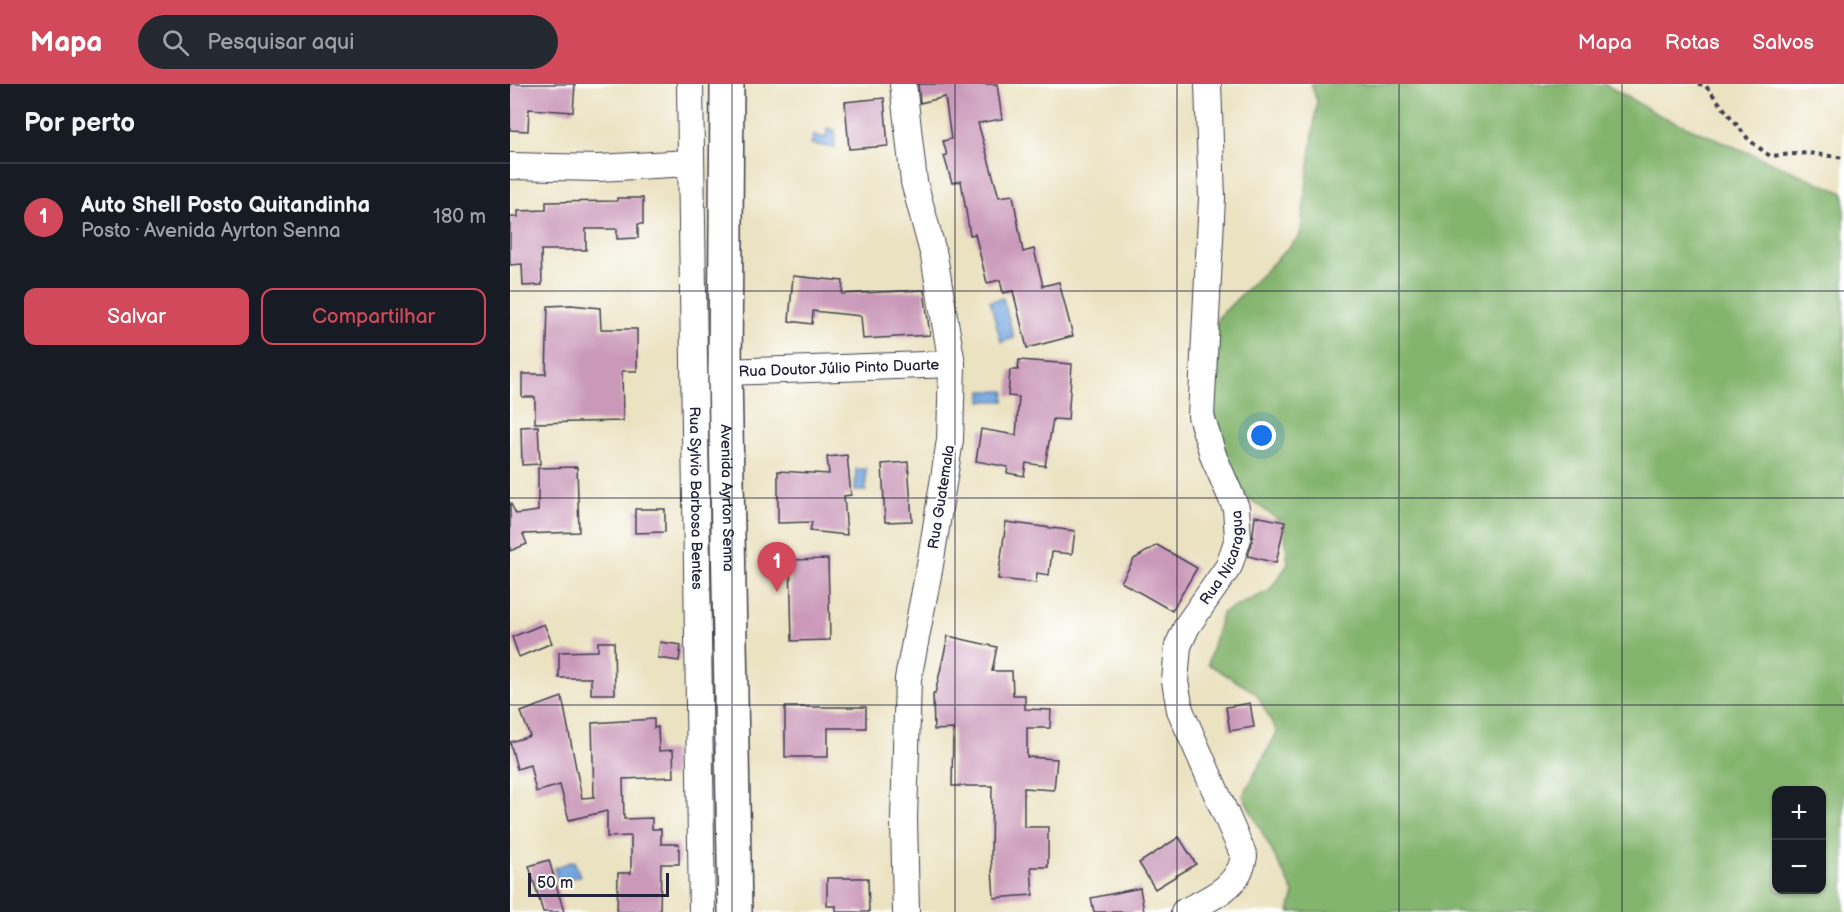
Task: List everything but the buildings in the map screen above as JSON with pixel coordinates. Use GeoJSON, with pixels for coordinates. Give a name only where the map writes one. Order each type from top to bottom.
{"type":"FeatureCollection","features":[{"type":"Feature","properties":{"kind":"main road","name":"Avenida Ayrton Senna"},"geometry":{"type":"LineString","coordinates":[[727,84],[725,372],[735,912]]}},
{"type":"Feature","properties":{"kind":"street","name":"Rua Sylvio Barbosa Bentes"},"geometry":{"type":"LineString","coordinates":[[690,84],[702,912]]}},
{"type":"Feature","properties":{"kind":"street","name":"Rua Guatemala"},"geometry":{"type":"LineString","coordinates":[[903,84],[915,182],[934,256],[952,364],[950,440],[930,565],[908,679],[904,819],[906,912]]}},
{"type":"Feature","properties":{"kind":"street","name":"Rua Nicaragua"},"geometry":{"type":"LineString","coordinates":[[1184,912],[1221,893],[1237,875],[1244,856],[1180,710],[1175,681],[1178,646],[1187,626],[1229,566],[1238,538],[1236,508],[1214,458],[1201,417],[1212,198],[1208,84]]}},
{"type":"Feature","properties":{"kind":"street"},"geometry":{"type":"LineString","coordinates":[[510,166],[598,168],[690,163]]}},
{"type":"Feature","properties":{"kind":"street","name":"Rua Doutor Júlio Pinto Duarte"},"geometry":{"type":"LineString","coordinates":[[725,372],[952,364]]}},
{"type":"Feature","properties":{"kind":"path"},"geometry":{"type":"LineString","coordinates":[[1698,84],[1705,85],[1749,140],[1770,156],[1808,153],[1844,158]]}},
{"type":"Feature","properties":{"kind":"green space"},"geometry":{"type":"Polygon","coordinates":[[[1311,84],[1604,84],[1659,115],[1844,193],[1844,912],[1289,912],[1294,893],[1243,796],[1277,732],[1256,693],[1208,664],[1222,613],[1269,591],[1288,564],[1284,524],[1226,482],[1200,400],[1218,318],[1300,236],[1317,101],[1311,84]]]}},
{"type":"Feature","properties":{"kind":"water"},"geometry":{"type":"Polygon","coordinates":[[[827,128],[835,130],[835,148],[811,144],[814,135],[826,138],[827,128]]]}},
{"type":"Feature","properties":{"kind":"water"},"geometry":{"type":"Polygon","coordinates":[[[1003,298],[1014,338],[1001,342],[990,301],[1003,298]]]}},
{"type":"Feature","properties":{"kind":"water"},"geometry":{"type":"Polygon","coordinates":[[[982,391],[1005,391],[1004,401],[981,401],[982,391]]]}},
{"type":"Feature","properties":{"kind":"water"},"geometry":{"type":"Polygon","coordinates":[[[856,469],[866,469],[866,491],[855,491],[856,469]]]}},
{"type":"Feature","properties":{"kind":"water"},"geometry":{"type":"Polygon","coordinates":[[[574,861],[580,876],[558,881],[554,868],[574,861]]]}},
{"type":"Feature","properties":{"kind":"place","name":"Auto Shell Posto Quitandinha"},"geometry":{"type":"Point","coordinates":[777,592]}}]}
